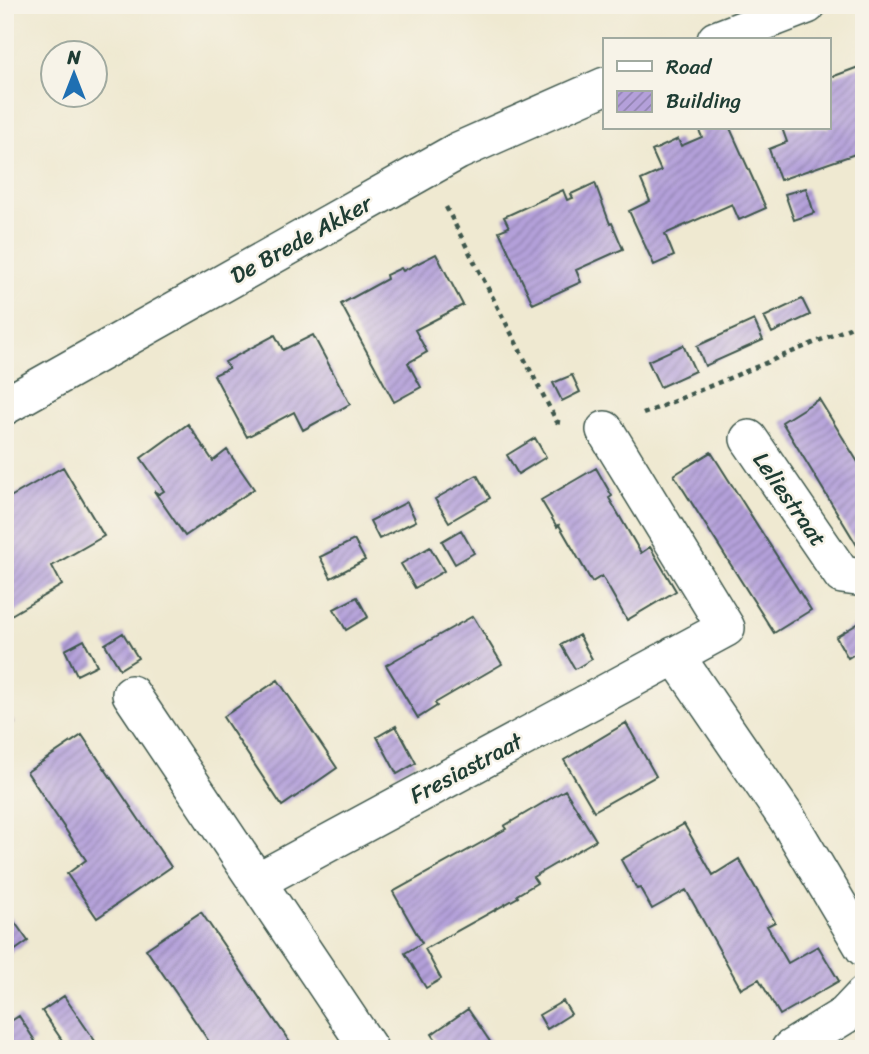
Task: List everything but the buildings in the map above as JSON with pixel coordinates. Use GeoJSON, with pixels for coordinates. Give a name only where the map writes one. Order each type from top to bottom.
{"type":"FeatureCollection","features":[{"type":"Feature","properties":{"kind":"street"},"geometry":{"type":"LineString","coordinates":[[721,38],[807,5]]}},
{"type":"Feature","properties":{"kind":"street","name":"De Brede Akker"},"geometry":{"type":"LineString","coordinates":[[5,406],[426,168],[458,151],[603,87]]}},
{"type":"Feature","properties":{"kind":"street","name":"Fresiastraat"},"geometry":{"type":"LineString","coordinates":[[256,882],[726,628],[605,429]]}},
{"type":"Feature","properties":{"kind":"street","name":"Leliestraat"},"geometry":{"type":"LineString","coordinates":[[749,439],[842,575],[864,578]]}},
{"type":"Feature","properties":{"kind":"street"},"geometry":{"type":"LineString","coordinates":[[675,655],[788,820],[864,948]]}},
{"type":"Feature","properties":{"kind":"street"},"geometry":{"type":"LineString","coordinates":[[131,694],[369,1049]]}},
{"type":"Feature","properties":{"kind":"street"},"geometry":{"type":"LineString","coordinates":[[790,1049],[845,1015],[864,995]]}},
{"type":"Feature","properties":{"kind":"path"},"geometry":{"type":"LineString","coordinates":[[426,168],[556,422],[605,429],[864,322]]}}]}
